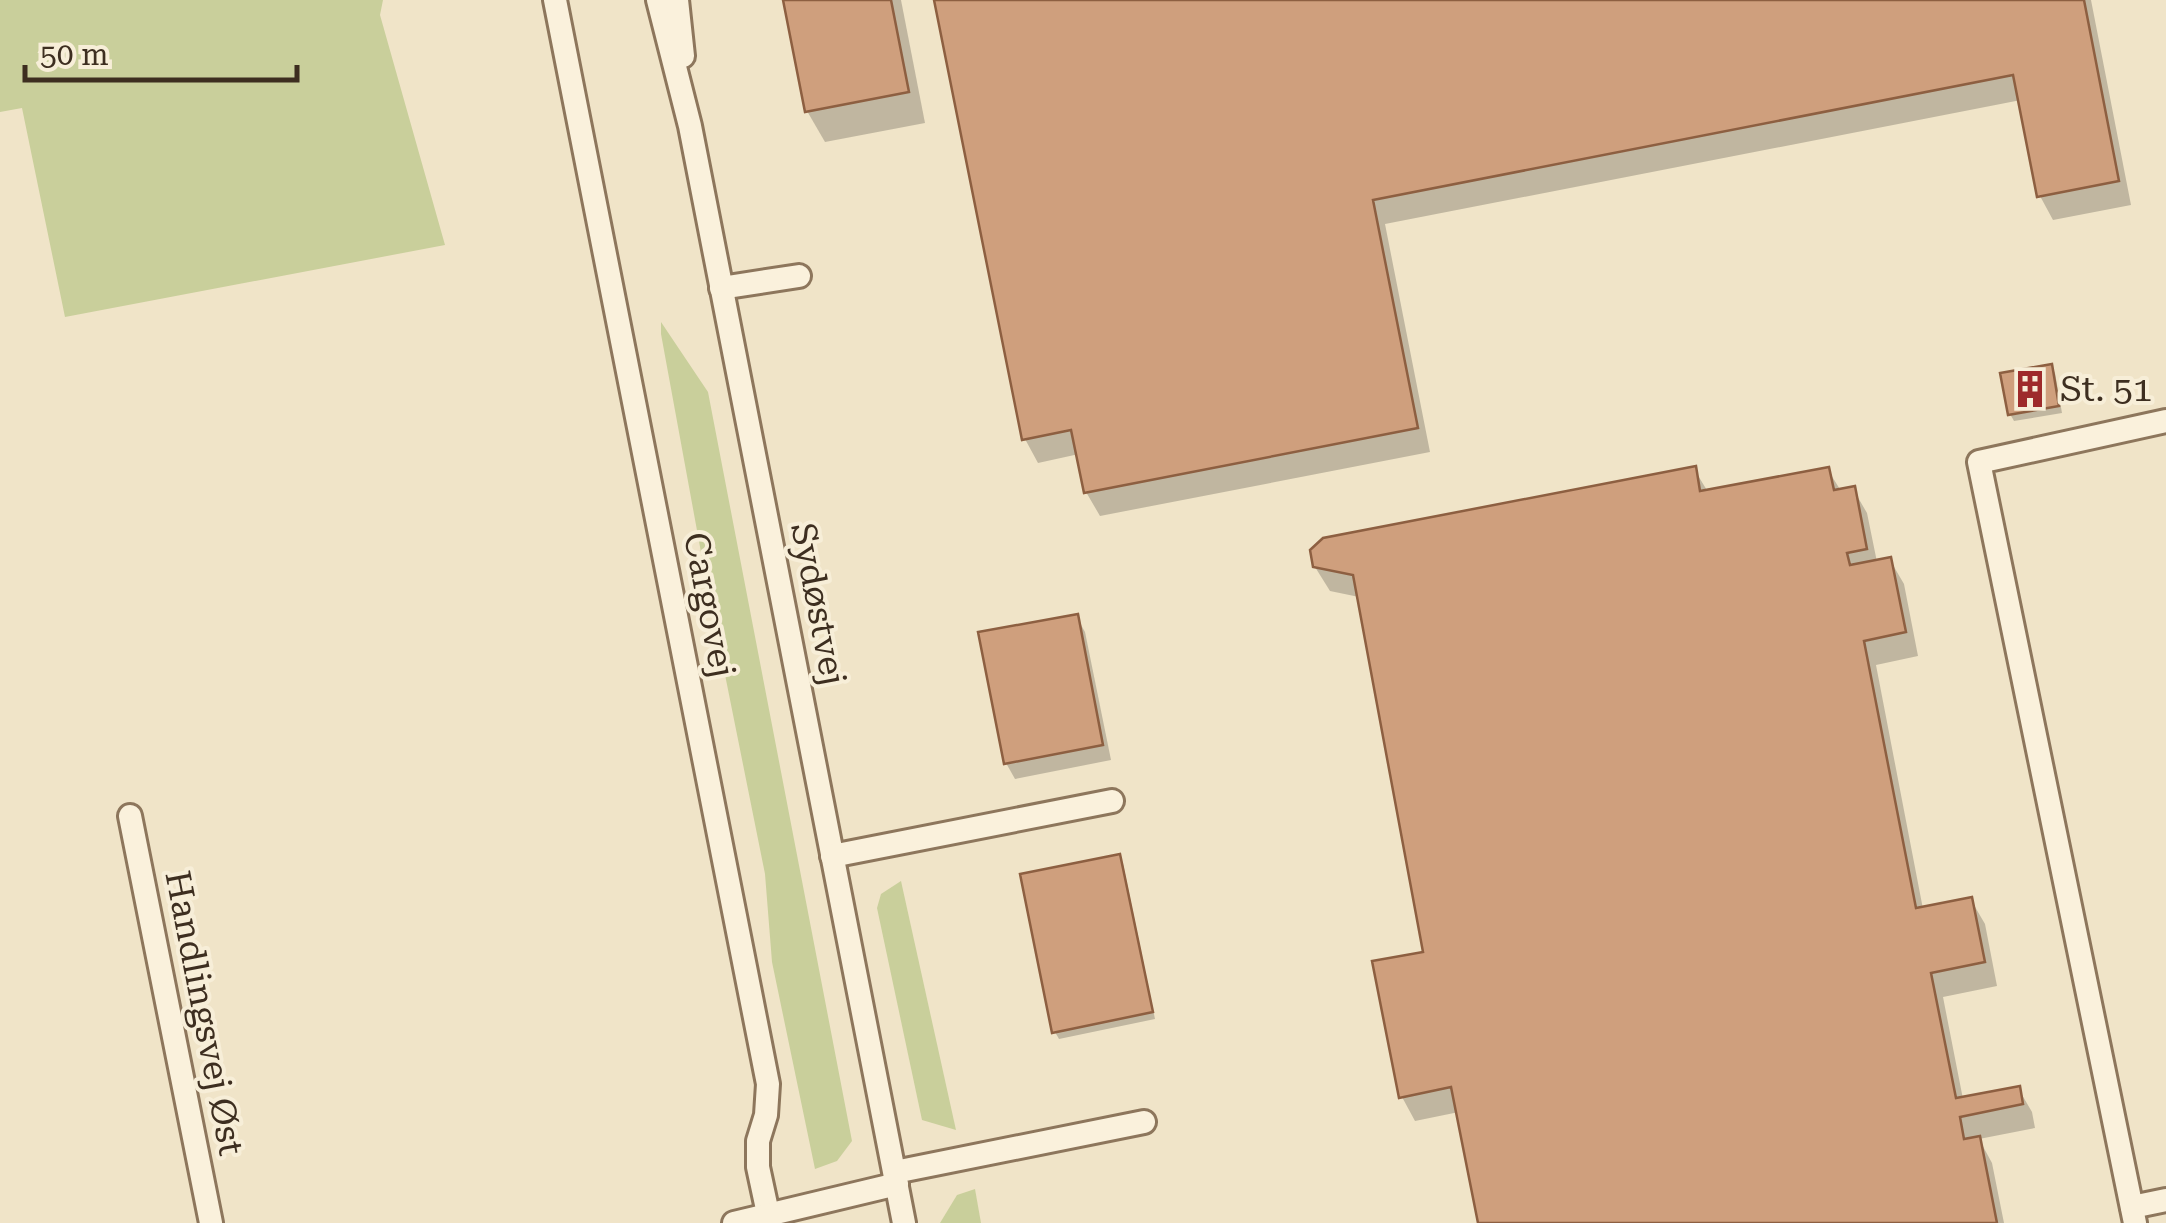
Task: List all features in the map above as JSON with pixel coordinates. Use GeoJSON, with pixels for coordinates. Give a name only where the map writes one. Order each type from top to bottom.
{"type":"FeatureCollection","features":[{"type":"Feature","properties":{"kind":"lane","name":"Cargovej"},"geometry":{"type":"LineString","coordinates":[[555,0],[768,1084],[758,1167],[769,1220]]}},
{"type":"Feature","properties":{"kind":"lane","name":"Sydøstvej"},"geometry":{"type":"LineString","coordinates":[[658,0],[690,126],[904,1223]]}},
{"type":"Feature","properties":{"kind":"lane"},"geometry":{"type":"LineString","coordinates":[[677,0],[690,126]]}},
{"type":"Feature","properties":{"kind":"lane"},"geometry":{"type":"LineString","coordinates":[[721,288],[799,276]]}},
{"type":"Feature","properties":{"kind":"lane"},"geometry":{"type":"LineString","coordinates":[[2166,424],[1980,462],[2133,1215],[2166,1200]]}},
{"type":"Feature","properties":{"kind":"lane"},"geometry":{"type":"LineString","coordinates":[[832,856],[1112,801]]}},
{"type":"Feature","properties":{"kind":"lane","name":"Handlingsvej Øst"},"geometry":{"type":"LineString","coordinates":[[130,816],[210,1223]]}},
{"type":"Feature","properties":{"kind":"lane"},"geometry":{"type":"LineString","coordinates":[[734,1223],[769,1220],[896,1178],[1144,1122]]}},
{"type":"Feature","properties":{"kind":"green space"},"geometry":{"type":"Polygon","coordinates":[[[0,0],[383,0],[380,15],[445,245],[65,317],[22,108],[0,112],[0,0]]]}},
{"type":"Feature","properties":{"kind":"green space"},"geometry":{"type":"Polygon","coordinates":[[[661,322],[708,392],[852,1141],[837,1161],[815,1169],[772,962],[765,874],[707,585],[661,322]]]}},
{"type":"Feature","properties":{"kind":"green space"},"geometry":{"type":"Polygon","coordinates":[[[901,881],[956,1130],[922,1120],[877,908],[881,894],[901,881]]]}},
{"type":"Feature","properties":{"kind":"green space"},"geometry":{"type":"Polygon","coordinates":[[[975,1189],[981,1223],[940,1223],[957,1195],[975,1189]]]}},
{"type":"Feature","properties":{"kind":"building"},"geometry":{"type":"Polygon","coordinates":[[[783,0],[891,0],[909,92],[805,112],[783,0]]]}},
{"type":"Feature","properties":{"kind":"building"},"geometry":{"type":"Polygon","coordinates":[[[934,0],[2084,0],[2119,181],[2037,197],[2013,75],[1373,200],[1418,428],[1084,493],[1071,430],[1022,440],[934,0]]]}},
{"type":"Feature","properties":{"kind":"building","name":"St. 51"},"geometry":{"type":"Polygon","coordinates":[[[2052,364],[2059,406],[2008,415],[2000,373],[2052,364]]]}},
{"type":"Feature","properties":{"kind":"building"},"geometry":{"type":"Polygon","coordinates":[[[1696,466],[1700,491],[1829,467],[1834,490],[1855,486],[1867,549],[1847,553],[1850,565],[1891,557],[1906,632],[1864,641],[1916,908],[1972,897],[1985,962],[1931,973],[1956,1098],[2020,1086],[2023,1104],[1960,1117],[1964,1139],[1980,1136],[1997,1223],[1478,1223],[1451,1087],[1399,1098],[1372,961],[1423,952],[1353,575],[1313,567],[1310,550],[1323,538],[1696,466]]]}},
{"type":"Feature","properties":{"kind":"building"},"geometry":{"type":"Polygon","coordinates":[[[1078,614],[1103,745],[1004,764],[978,632],[1078,614]]]}},
{"type":"Feature","properties":{"kind":"building"},"geometry":{"type":"Polygon","coordinates":[[[1120,854],[1153,1012],[1052,1033],[1020,874],[1120,854]]]}},
{"type":"Feature","properties":{"kind":"place","name":"St. 51"},"geometry":{"type":"Point","coordinates":[2030,389]}}]}
